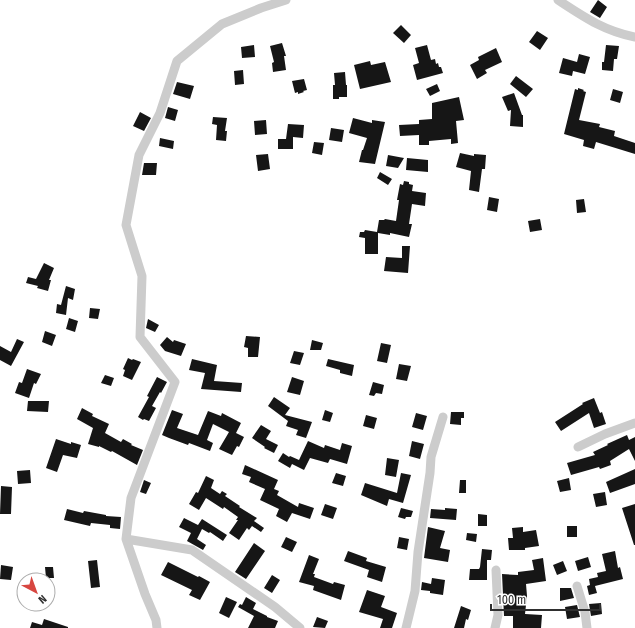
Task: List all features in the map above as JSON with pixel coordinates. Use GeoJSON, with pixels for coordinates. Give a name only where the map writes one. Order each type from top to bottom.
{"type":"FeatureCollection","features":[{"type":"Feature","properties":{"kind":"street"},"geometry":{"type":"LineString","coordinates":[[157,628],[156,620],[145,594],[126,539],[132,498],[175,382],[140,337],[142,276],[126,225],[139,155],[160,113],[177,61],[222,24],[261,8],[286,0]]}},
{"type":"Feature","properties":{"kind":"street"},"geometry":{"type":"LineString","coordinates":[[558,0],[594,23],[635,37]]}},
{"type":"Feature","properties":{"kind":"street"},"geometry":{"type":"LineString","coordinates":[[406,628],[415,591],[418,552],[431,457],[443,417]]}},
{"type":"Feature","properties":{"kind":"street"},"geometry":{"type":"LineString","coordinates":[[578,447],[605,434],[635,423]]}},
{"type":"Feature","properties":{"kind":"street"},"geometry":{"type":"LineString","coordinates":[[126,539],[192,550],[275,607],[300,628]]}},
{"type":"Feature","properties":{"kind":"street"},"geometry":{"type":"LineString","coordinates":[[495,628],[498,615],[496,570]]}},
{"type":"Feature","properties":{"kind":"street"},"geometry":{"type":"LineString","coordinates":[[577,586],[585,612],[587,628]]}},
{"type":"Feature","properties":{"kind":"building"},"geometry":{"type":"Polygon","coordinates":[[[598,0],[607,7],[600,18],[590,12],[598,0]]]}},
{"type":"Feature","properties":{"kind":"building"},"geometry":{"type":"Polygon","coordinates":[[[401,25],[411,35],[404,43],[393,33],[401,25]]]}},
{"type":"Feature","properties":{"kind":"building"},"geometry":{"type":"Polygon","coordinates":[[[537,31],[548,38],[540,50],[529,42],[537,31]]]}},
{"type":"Feature","properties":{"kind":"building"},"geometry":{"type":"Polygon","coordinates":[[[282,43],[286,56],[284,56],[286,70],[273,72],[272,63],[274,62],[270,46],[282,43]]]}},
{"type":"Feature","properties":{"kind":"building"},"geometry":{"type":"Polygon","coordinates":[[[254,45],[255,57],[242,58],[241,47],[254,45]]]}},
{"type":"Feature","properties":{"kind":"building"},"geometry":{"type":"Polygon","coordinates":[[[427,45],[431,60],[435,59],[436,64],[438,63],[443,73],[417,80],[413,65],[419,63],[415,48],[427,45]]]}},
{"type":"Feature","properties":{"kind":"building"},"geometry":{"type":"Polygon","coordinates":[[[606,45],[619,46],[617,59],[614,59],[613,71],[602,70],[602,62],[604,62],[606,45]]]}},
{"type":"Feature","properties":{"kind":"building"},"geometry":{"type":"Polygon","coordinates":[[[496,48],[502,62],[485,70],[487,73],[477,79],[470,65],[479,60],[478,57],[496,48]]]}},
{"type":"Feature","properties":{"kind":"building"},"geometry":{"type":"Polygon","coordinates":[[[579,54],[590,57],[585,74],[573,71],[572,76],[559,73],[563,58],[577,62],[579,54]]]}},
{"type":"Feature","properties":{"kind":"building"},"geometry":{"type":"Polygon","coordinates":[[[370,61],[371,65],[385,62],[391,82],[360,89],[354,65],[370,61]]]}},
{"type":"Feature","properties":{"kind":"building"},"geometry":{"type":"Polygon","coordinates":[[[243,70],[244,84],[235,85],[234,71],[243,70]]]}},
{"type":"Feature","properties":{"kind":"building"},"geometry":{"type":"Polygon","coordinates":[[[345,72],[347,97],[333,99],[333,85],[335,85],[334,73],[345,72]]]}},
{"type":"Feature","properties":{"kind":"building"},"geometry":{"type":"Polygon","coordinates":[[[516,76],[533,89],[526,97],[510,84],[516,76]]]}},
{"type":"Feature","properties":{"kind":"building"},"geometry":{"type":"Polygon","coordinates":[[[304,79],[307,90],[298,94],[298,92],[295,93],[292,81],[304,79]]]}},
{"type":"Feature","properties":{"kind":"building"},"geometry":{"type":"Polygon","coordinates":[[[177,82],[194,86],[190,99],[173,94],[177,82]]]}},
{"type":"Feature","properties":{"kind":"building"},"geometry":{"type":"Polygon","coordinates":[[[437,84],[440,91],[430,96],[426,89],[437,84]]]}},
{"type":"Feature","properties":{"kind":"building"},"geometry":{"type":"Polygon","coordinates":[[[578,88],[586,92],[579,120],[600,124],[599,127],[615,131],[614,136],[635,143],[635,154],[596,142],[594,149],[583,146],[584,140],[564,134],[575,89],[578,90],[578,88]]]}},
{"type":"Feature","properties":{"kind":"building"},"geometry":{"type":"Polygon","coordinates":[[[613,89],[623,92],[620,103],[610,100],[613,89]]]}},
{"type":"Feature","properties":{"kind":"building"},"geometry":{"type":"Polygon","coordinates":[[[514,93],[523,115],[523,127],[510,126],[511,110],[508,111],[502,97],[514,93]]]}},
{"type":"Feature","properties":{"kind":"building"},"geometry":{"type":"Polygon","coordinates":[[[459,97],[464,120],[456,121],[458,143],[451,144],[451,139],[429,141],[429,145],[419,145],[419,135],[400,136],[399,125],[419,124],[419,120],[432,119],[432,103],[459,97]]]}},
{"type":"Feature","properties":{"kind":"building"},"geometry":{"type":"Polygon","coordinates":[[[168,107],[178,110],[175,121],[165,118],[168,107]]]}},
{"type":"Feature","properties":{"kind":"building"},"geometry":{"type":"Polygon","coordinates":[[[140,112],[151,118],[144,131],[133,126],[140,112]]]}},
{"type":"Feature","properties":{"kind":"building"},"geometry":{"type":"Polygon","coordinates":[[[213,117],[227,118],[225,131],[227,131],[226,141],[216,140],[217,125],[212,124],[213,117]]]}},
{"type":"Feature","properties":{"kind":"building"},"geometry":{"type":"Polygon","coordinates":[[[353,118],[372,123],[372,120],[385,122],[375,164],[359,162],[367,138],[349,133],[353,118]]]}},
{"type":"Feature","properties":{"kind":"building"},"geometry":{"type":"Polygon","coordinates":[[[266,120],[267,134],[255,135],[254,121],[266,120]]]}},
{"type":"Feature","properties":{"kind":"building"},"geometry":{"type":"Polygon","coordinates":[[[288,124],[304,125],[303,138],[293,137],[293,149],[278,149],[278,139],[286,139],[288,124]]]}},
{"type":"Feature","properties":{"kind":"building"},"geometry":{"type":"Polygon","coordinates":[[[331,128],[344,130],[342,142],[329,140],[331,128]]]}},
{"type":"Feature","properties":{"kind":"building"},"geometry":{"type":"Polygon","coordinates":[[[160,138],[174,141],[173,149],[159,146],[160,138]]]}},
{"type":"Feature","properties":{"kind":"building"},"geometry":{"type":"Polygon","coordinates":[[[314,142],[324,143],[322,155],[312,153],[314,142]]]}},
{"type":"Feature","properties":{"kind":"building"},"geometry":{"type":"Polygon","coordinates":[[[460,153],[474,156],[474,154],[486,155],[485,169],[482,169],[479,192],[469,190],[471,171],[456,167],[460,153]]]}},
{"type":"Feature","properties":{"kind":"building"},"geometry":{"type":"Polygon","coordinates":[[[268,154],[270,169],[258,171],[256,155],[268,154]]]}},
{"type":"Feature","properties":{"kind":"building"},"geometry":{"type":"Polygon","coordinates":[[[388,155],[404,158],[398,168],[386,166],[388,155]]]}},
{"type":"Feature","properties":{"kind":"building"},"geometry":{"type":"Polygon","coordinates":[[[407,158],[428,160],[428,172],[406,170],[407,158]]]}},
{"type":"Feature","properties":{"kind":"building"},"geometry":{"type":"Polygon","coordinates":[[[144,163],[157,163],[156,175],[142,175],[144,163]]]}},
{"type":"Feature","properties":{"kind":"building"},"geometry":{"type":"Polygon","coordinates":[[[380,172],[392,179],[388,185],[377,178],[380,172]]]}},
{"type":"Feature","properties":{"kind":"building"},"geometry":{"type":"Polygon","coordinates":[[[404,181],[413,185],[412,191],[426,193],[425,206],[412,204],[409,224],[412,224],[409,237],[390,233],[390,235],[378,233],[378,254],[365,254],[365,238],[359,237],[360,232],[364,232],[365,230],[377,232],[379,220],[385,219],[396,221],[399,200],[397,200],[400,184],[403,185],[404,181]]]}},
{"type":"Feature","properties":{"kind":"building"},"geometry":{"type":"Polygon","coordinates":[[[489,197],[499,199],[497,212],[487,210],[489,197]]]}},
{"type":"Feature","properties":{"kind":"building"},"geometry":{"type":"Polygon","coordinates":[[[584,199],[586,212],[577,213],[576,200],[584,199]]]}},
{"type":"Feature","properties":{"kind":"building"},"geometry":{"type":"Polygon","coordinates":[[[540,219],[542,230],[530,232],[528,221],[540,219]]]}},
{"type":"Feature","properties":{"kind":"building"},"geometry":{"type":"Polygon","coordinates":[[[402,246],[410,246],[408,273],[384,271],[386,257],[402,258],[402,246]]]}},
{"type":"Feature","properties":{"kind":"building"},"geometry":{"type":"Polygon","coordinates":[[[44,263],[54,268],[49,280],[51,280],[48,291],[37,288],[38,286],[26,283],[28,277],[36,279],[44,263]]]}},
{"type":"Feature","properties":{"kind":"building"},"geometry":{"type":"Polygon","coordinates":[[[66,286],[75,289],[73,300],[68,298],[66,315],[56,313],[57,304],[61,305],[66,286]]]}},
{"type":"Feature","properties":{"kind":"building"},"geometry":{"type":"Polygon","coordinates":[[[90,308],[100,309],[98,319],[89,318],[90,308]]]}},
{"type":"Feature","properties":{"kind":"building"},"geometry":{"type":"Polygon","coordinates":[[[69,318],[78,321],[75,332],[66,329],[69,318]]]}},
{"type":"Feature","properties":{"kind":"building"},"geometry":{"type":"Polygon","coordinates":[[[148,319],[159,325],[155,332],[146,328],[148,319]]]}},
{"type":"Feature","properties":{"kind":"building"},"geometry":{"type":"Polygon","coordinates":[[[45,331],[56,335],[52,346],[42,342],[45,331]]]}},
{"type":"Feature","properties":{"kind":"building"},"geometry":{"type":"Polygon","coordinates":[[[246,336],[260,337],[258,357],[248,357],[248,348],[244,347],[246,336]]]}},
{"type":"Feature","properties":{"kind":"building"},"geometry":{"type":"Polygon","coordinates":[[[167,337],[173,342],[174,340],[186,344],[181,356],[165,351],[160,345],[167,337]]]}},
{"type":"Feature","properties":{"kind":"building"},"geometry":{"type":"Polygon","coordinates":[[[17,339],[24,342],[11,366],[0,360],[0,346],[11,352],[17,339]]]}},
{"type":"Feature","properties":{"kind":"building"},"geometry":{"type":"Polygon","coordinates":[[[312,340],[323,343],[321,350],[310,350],[312,340]]]}},
{"type":"Feature","properties":{"kind":"building"},"geometry":{"type":"Polygon","coordinates":[[[381,343],[391,345],[387,363],[377,361],[381,343]]]}},
{"type":"Feature","properties":{"kind":"building"},"geometry":{"type":"Polygon","coordinates":[[[294,351],[304,353],[300,365],[290,363],[294,351]]]}},
{"type":"Feature","properties":{"kind":"building"},"geometry":{"type":"Polygon","coordinates":[[[128,358],[141,362],[132,380],[123,376],[125,370],[123,369],[128,358]]]}},
{"type":"Feature","properties":{"kind":"building"},"geometry":{"type":"Polygon","coordinates":[[[192,359],[217,365],[214,381],[242,383],[241,392],[201,389],[205,373],[189,370],[192,359]]]}},
{"type":"Feature","properties":{"kind":"building"},"geometry":{"type":"Polygon","coordinates":[[[328,359],[354,365],[352,376],[340,373],[340,370],[326,366],[328,359]]]}},
{"type":"Feature","properties":{"kind":"building"},"geometry":{"type":"Polygon","coordinates":[[[399,364],[411,366],[407,381],[396,379],[399,364]]]}},
{"type":"Feature","properties":{"kind":"building"},"geometry":{"type":"Polygon","coordinates":[[[27,369],[41,374],[36,384],[34,383],[29,398],[15,393],[19,382],[22,383],[27,369]]]}},
{"type":"Feature","properties":{"kind":"building"},"geometry":{"type":"Polygon","coordinates":[[[105,375],[114,378],[111,386],[101,383],[105,375]]]}},
{"type":"Feature","properties":{"kind":"building"},"geometry":{"type":"Polygon","coordinates":[[[157,377],[167,382],[152,406],[156,408],[149,421],[143,420],[138,417],[149,397],[147,396],[157,377]]]}},
{"type":"Feature","properties":{"kind":"building"},"geometry":{"type":"Polygon","coordinates":[[[292,377],[304,381],[300,395],[287,392],[292,377]]]}},
{"type":"Feature","properties":{"kind":"building"},"geometry":{"type":"Polygon","coordinates":[[[373,382],[384,385],[382,394],[376,393],[374,396],[369,395],[373,382]]]}},
{"type":"Feature","properties":{"kind":"building"},"geometry":{"type":"Polygon","coordinates":[[[274,397],[290,408],[285,415],[312,422],[306,438],[296,435],[298,430],[286,426],[288,421],[268,406],[274,397]]]}},
{"type":"Feature","properties":{"kind":"building"},"geometry":{"type":"Polygon","coordinates":[[[594,398],[600,413],[602,412],[606,424],[594,428],[589,413],[561,431],[555,422],[583,404],[582,403],[594,398]]]}},
{"type":"Feature","properties":{"kind":"building"},"geometry":{"type":"Polygon","coordinates":[[[28,401],[49,401],[48,412],[27,411],[28,401]]]}},
{"type":"Feature","properties":{"kind":"building"},"geometry":{"type":"Polygon","coordinates":[[[82,408],[93,414],[92,416],[109,424],[105,433],[121,442],[123,439],[132,444],[131,445],[143,450],[137,465],[112,451],[111,452],[99,446],[88,444],[93,428],[77,419],[82,408]]]}},
{"type":"Feature","properties":{"kind":"building"},"geometry":{"type":"Polygon","coordinates":[[[172,410],[183,414],[177,428],[198,435],[208,411],[221,416],[222,413],[241,423],[236,433],[244,437],[239,447],[237,446],[232,455],[219,449],[229,432],[213,424],[207,440],[213,443],[210,451],[189,443],[188,445],[169,438],[162,435],[172,410]]]}},
{"type":"Feature","properties":{"kind":"building"},"geometry":{"type":"Polygon","coordinates":[[[325,410],[333,413],[330,422],[322,420],[325,410]]]}},
{"type":"Feature","properties":{"kind":"building"},"geometry":{"type":"Polygon","coordinates":[[[451,412],[464,412],[464,418],[461,418],[461,425],[450,424],[451,412]]]}},
{"type":"Feature","properties":{"kind":"building"},"geometry":{"type":"Polygon","coordinates":[[[416,413],[427,416],[423,430],[412,427],[416,413]]]}},
{"type":"Feature","properties":{"kind":"building"},"geometry":{"type":"Polygon","coordinates":[[[366,415],[377,418],[374,429],[363,426],[366,415]]]}},
{"type":"Feature","properties":{"kind":"building"},"geometry":{"type":"Polygon","coordinates":[[[261,425],[271,431],[266,439],[278,445],[274,453],[264,448],[265,447],[252,438],[261,425]]]}},
{"type":"Feature","properties":{"kind":"building"},"geometry":{"type":"Polygon","coordinates":[[[627,435],[629,440],[635,437],[635,461],[629,449],[610,461],[611,465],[600,469],[599,467],[571,475],[567,463],[595,455],[593,452],[627,435]]]}},
{"type":"Feature","properties":{"kind":"building"},"geometry":{"type":"Polygon","coordinates":[[[56,439],[71,444],[71,442],[81,445],[77,458],[63,455],[57,472],[46,468],[56,439]]]}},
{"type":"Feature","properties":{"kind":"building"},"geometry":{"type":"Polygon","coordinates":[[[308,441],[324,448],[325,445],[340,450],[342,443],[352,446],[347,464],[330,459],[328,463],[310,458],[304,470],[292,464],[290,468],[278,461],[283,453],[289,457],[290,456],[299,460],[308,441]]]}},
{"type":"Feature","properties":{"kind":"building"},"geometry":{"type":"Polygon","coordinates":[[[412,441],[424,444],[420,459],[409,456],[412,441]]]}},
{"type":"Feature","properties":{"kind":"building"},"geometry":{"type":"Polygon","coordinates":[[[387,458],[399,460],[396,477],[385,475],[387,458]]]}},
{"type":"Feature","properties":{"kind":"building"},"geometry":{"type":"Polygon","coordinates":[[[245,465],[278,480],[274,489],[279,491],[277,495],[298,507],[299,503],[314,508],[310,519],[292,513],[287,522],[276,516],[279,509],[260,500],[265,489],[249,482],[251,477],[242,474],[245,465]]]}},
{"type":"Feature","properties":{"kind":"building"},"geometry":{"type":"Polygon","coordinates":[[[635,469],[635,484],[610,493],[606,482],[635,469]]]}},
{"type":"Feature","properties":{"kind":"building"},"geometry":{"type":"Polygon","coordinates":[[[30,470],[31,483],[18,484],[17,471],[30,470]]]}},
{"type":"Feature","properties":{"kind":"building"},"geometry":{"type":"Polygon","coordinates":[[[336,473],[346,476],[343,486],[332,483],[336,473]]]}},
{"type":"Feature","properties":{"kind":"building"},"geometry":{"type":"Polygon","coordinates":[[[401,473],[411,475],[403,503],[389,499],[387,506],[361,495],[365,483],[397,493],[401,473]]]}},
{"type":"Feature","properties":{"kind":"building"},"geometry":{"type":"Polygon","coordinates":[[[206,476],[214,480],[211,488],[220,494],[222,491],[227,494],[225,496],[257,518],[254,521],[264,528],[261,532],[252,526],[249,530],[247,528],[239,540],[229,533],[238,520],[236,520],[238,517],[224,507],[223,509],[206,498],[199,510],[189,504],[196,492],[198,493],[206,476]]]}},
{"type":"Feature","properties":{"kind":"building"},"geometry":{"type":"Polygon","coordinates":[[[569,478],[571,490],[560,492],[557,481],[569,478]]]}},
{"type":"Feature","properties":{"kind":"building"},"geometry":{"type":"Polygon","coordinates":[[[144,480],[151,483],[146,494],[140,492],[144,480]]]}},
{"type":"Feature","properties":{"kind":"building"},"geometry":{"type":"Polygon","coordinates":[[[460,480],[466,480],[466,493],[459,493],[460,480]]]}},
{"type":"Feature","properties":{"kind":"building"},"geometry":{"type":"Polygon","coordinates":[[[1,486],[12,487],[11,514],[0,514],[1,486]]]}},
{"type":"Feature","properties":{"kind":"building"},"geometry":{"type":"Polygon","coordinates":[[[605,492],[607,505],[596,507],[593,494],[605,492]]]}},
{"type":"Feature","properties":{"kind":"building"},"geometry":{"type":"Polygon","coordinates":[[[325,504],[337,508],[333,519],[321,515],[325,504]]]}},
{"type":"Feature","properties":{"kind":"building"},"geometry":{"type":"Polygon","coordinates":[[[635,504],[635,545],[634,545],[622,508],[635,504]]]}},
{"type":"Feature","properties":{"kind":"building"},"geometry":{"type":"Polygon","coordinates":[[[401,508],[413,511],[411,517],[406,517],[405,519],[398,517],[401,508]]]}},
{"type":"Feature","properties":{"kind":"building"},"geometry":{"type":"Polygon","coordinates":[[[445,508],[457,509],[456,520],[430,518],[431,509],[445,510],[445,508]]]}},
{"type":"Feature","properties":{"kind":"building"},"geometry":{"type":"Polygon","coordinates":[[[67,509],[83,513],[84,511],[106,516],[121,517],[120,529],[110,528],[110,525],[91,523],[90,526],[64,520],[67,509]]]}},
{"type":"Feature","properties":{"kind":"building"},"geometry":{"type":"Polygon","coordinates":[[[478,514],[487,515],[487,526],[478,526],[478,514]]]}},
{"type":"Feature","properties":{"kind":"building"},"geometry":{"type":"Polygon","coordinates":[[[184,518],[198,525],[202,519],[227,535],[223,541],[210,532],[209,533],[202,529],[197,539],[206,545],[203,550],[187,541],[191,533],[179,527],[184,518]]]}},
{"type":"Feature","properties":{"kind":"building"},"geometry":{"type":"Polygon","coordinates":[[[567,526],[577,526],[577,537],[567,537],[567,526]]]}},
{"type":"Feature","properties":{"kind":"building"},"geometry":{"type":"Polygon","coordinates":[[[428,527],[445,531],[440,548],[450,550],[448,562],[424,558],[428,527]]]}},
{"type":"Feature","properties":{"kind":"building"},"geometry":{"type":"Polygon","coordinates":[[[523,527],[523,532],[536,530],[539,546],[525,548],[525,550],[509,550],[508,538],[513,538],[512,528],[523,527]]]}},
{"type":"Feature","properties":{"kind":"building"},"geometry":{"type":"Polygon","coordinates":[[[467,533],[477,534],[476,542],[466,540],[467,533]]]}},
{"type":"Feature","properties":{"kind":"building"},"geometry":{"type":"Polygon","coordinates":[[[286,537],[297,542],[292,552],[281,547],[286,537]]]}},
{"type":"Feature","properties":{"kind":"building"},"geometry":{"type":"Polygon","coordinates":[[[399,537],[409,539],[407,550],[397,548],[399,537]]]}},
{"type":"Feature","properties":{"kind":"building"},"geometry":{"type":"Polygon","coordinates":[[[254,543],[265,551],[246,579],[235,572],[254,543]]]}},
{"type":"Feature","properties":{"kind":"building"},"geometry":{"type":"Polygon","coordinates":[[[482,549],[492,550],[491,560],[487,560],[487,580],[469,580],[470,569],[479,569],[480,567],[482,549]]]}},
{"type":"Feature","properties":{"kind":"building"},"geometry":{"type":"Polygon","coordinates":[[[348,551],[367,558],[366,561],[386,567],[382,582],[367,577],[369,570],[344,561],[348,551]]]}},
{"type":"Feature","properties":{"kind":"building"},"geometry":{"type":"Polygon","coordinates":[[[615,551],[618,568],[620,567],[623,579],[595,586],[597,593],[589,595],[587,586],[590,585],[589,579],[598,577],[597,573],[606,571],[602,554],[615,551]]]}},
{"type":"Feature","properties":{"kind":"building"},"geometry":{"type":"Polygon","coordinates":[[[309,555],[319,559],[313,574],[315,574],[314,577],[333,584],[334,582],[345,585],[341,600],[313,590],[314,586],[299,582],[309,555]]]}},
{"type":"Feature","properties":{"kind":"building"},"geometry":{"type":"Polygon","coordinates":[[[588,557],[591,567],[578,571],[575,561],[588,557]]]}},
{"type":"Feature","properties":{"kind":"building"},"geometry":{"type":"Polygon","coordinates":[[[543,558],[546,581],[526,584],[527,596],[525,614],[542,615],[541,628],[513,628],[513,616],[504,616],[502,574],[518,575],[518,572],[534,570],[532,560],[543,558]]]}},
{"type":"Feature","properties":{"kind":"building"},"geometry":{"type":"Polygon","coordinates":[[[97,560],[100,587],[91,588],[88,561],[97,560]]]}},
{"type":"Feature","properties":{"kind":"building"},"geometry":{"type":"Polygon","coordinates":[[[563,561],[567,571],[557,575],[553,565],[563,561]]]}},
{"type":"Feature","properties":{"kind":"building"},"geometry":{"type":"Polygon","coordinates":[[[168,562],[210,582],[200,600],[189,595],[192,590],[161,575],[168,562]]]}},
{"type":"Feature","properties":{"kind":"building"},"geometry":{"type":"Polygon","coordinates":[[[1,565],[13,567],[11,580],[0,579],[1,565]]]}},
{"type":"Feature","properties":{"kind":"building"},"geometry":{"type":"Polygon","coordinates":[[[45,567],[53,567],[53,572],[45,572],[45,567]]]}},
{"type":"Feature","properties":{"kind":"building"},"geometry":{"type":"Polygon","coordinates":[[[272,575],[280,580],[272,593],[264,588],[272,575]]]}},
{"type":"Feature","properties":{"kind":"building"},"geometry":{"type":"Polygon","coordinates":[[[432,578],[445,580],[443,595],[421,590],[422,582],[431,584],[432,578]]]}},
{"type":"Feature","properties":{"kind":"building"},"geometry":{"type":"Polygon","coordinates":[[[560,588],[571,588],[574,598],[560,601],[560,588]]]}},
{"type":"Feature","properties":{"kind":"building"},"geometry":{"type":"Polygon","coordinates":[[[367,590],[385,596],[381,607],[397,613],[392,628],[380,628],[383,619],[359,612],[367,590]]]}},
{"type":"Feature","properties":{"kind":"building"},"geometry":{"type":"Polygon","coordinates":[[[226,597],[237,602],[229,618],[219,613],[226,597]]]}},
{"type":"Feature","properties":{"kind":"building"},"geometry":{"type":"Polygon","coordinates":[[[246,597],[256,603],[253,609],[278,621],[275,628],[248,628],[254,616],[238,607],[240,604],[242,605],[246,597]]]}},
{"type":"Feature","properties":{"kind":"building"},"geometry":{"type":"Polygon","coordinates":[[[601,603],[602,614],[591,616],[589,604],[601,603]]]}},
{"type":"Feature","properties":{"kind":"building"},"geometry":{"type":"Polygon","coordinates":[[[577,605],[580,617],[567,619],[565,607],[577,605]]]}},
{"type":"Feature","properties":{"kind":"building"},"geometry":{"type":"Polygon","coordinates":[[[461,606],[471,610],[468,620],[466,619],[464,628],[454,628],[461,606]]]}},
{"type":"Feature","properties":{"kind":"building"},"geometry":{"type":"Polygon","coordinates":[[[317,617],[328,621],[325,628],[313,627],[317,617]]]}},
{"type":"Feature","properties":{"kind":"building"},"geometry":{"type":"Polygon","coordinates":[[[44,619],[68,628],[30,628],[32,622],[42,625],[44,619]]]}}]}
